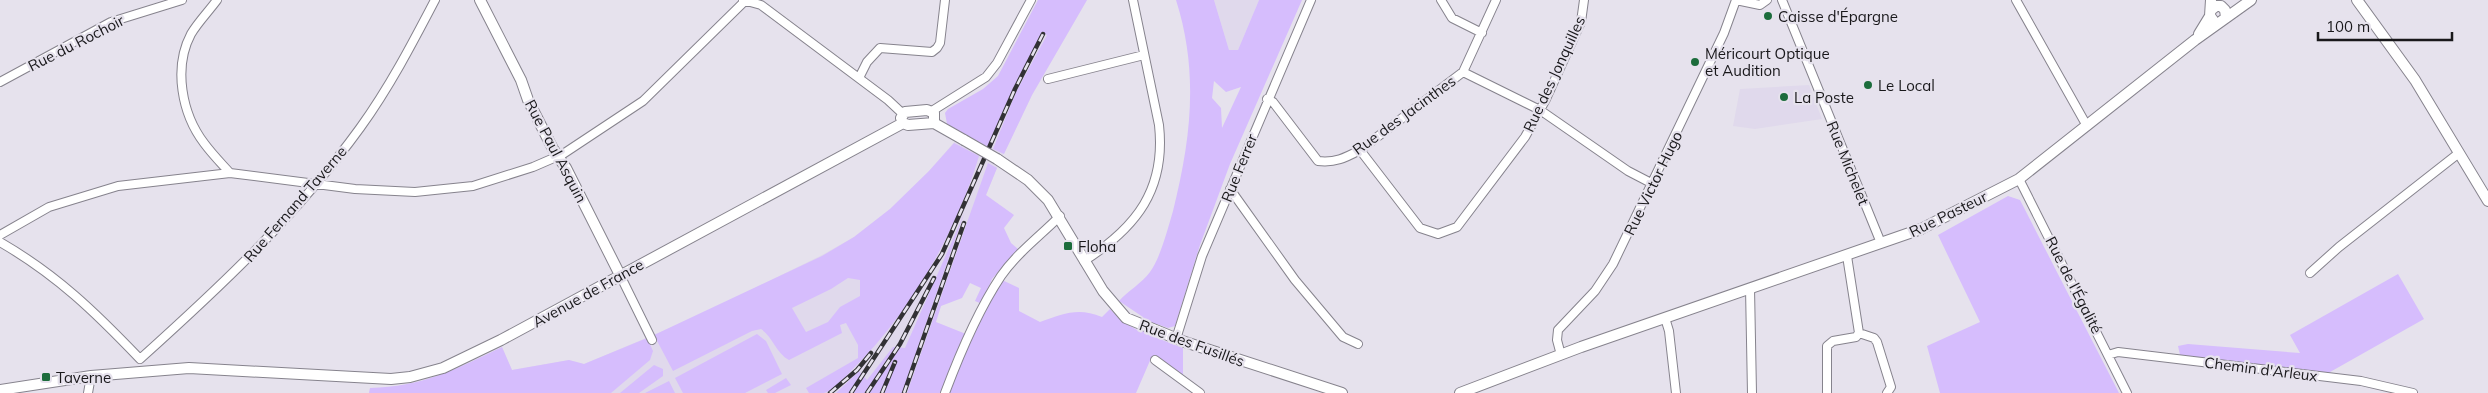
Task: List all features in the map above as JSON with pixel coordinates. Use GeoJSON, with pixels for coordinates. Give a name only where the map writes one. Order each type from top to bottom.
{"type":"FeatureCollection","features":[{"type":"Feature","properties":{"kind":"street","name":"Rue du Rochoir"},"geometry":{"type":"LineString","coordinates":[[0,82],[111,22],[182,0]]}},
{"type":"Feature","properties":{"kind":"street"},"geometry":{"type":"LineString","coordinates":[[217,0],[191,34],[182,62],[181,83],[187,109],[203,142],[230,172]]}},
{"type":"Feature","properties":{"kind":"street","name":"Rue Fernand Taverne"},"geometry":{"type":"LineString","coordinates":[[140,359],[263,244],[317,184],[361,127],[384,93],[435,0]]}},
{"type":"Feature","properties":{"kind":"street","name":"Rue Paul Asquin"},"geometry":{"type":"LineString","coordinates":[[480,0],[522,80],[528,100],[566,168],[620,275]]}},
{"type":"Feature","properties":{"kind":"street"},"geometry":{"type":"LineString","coordinates":[[742,0],[761,5],[859,78],[898,108],[908,125],[934,123],[935,116],[932,111]]}},
{"type":"Feature","properties":{"kind":"street"},"geometry":{"type":"LineString","coordinates":[[0,235],[49,207],[118,186],[230,172],[385,192],[416,192],[474,186],[558,156],[593,136],[643,101],[746,0]]}},
{"type":"Feature","properties":{"kind":"street"},"geometry":{"type":"LineString","coordinates":[[859,78],[867,62],[880,48],[932,52],[937,48],[940,43],[944,0]]}},
{"type":"Feature","properties":{"kind":"street"},"geometry":{"type":"LineString","coordinates":[[903,118],[908,111],[932,111],[980,82],[997,63],[1031,0]]}},
{"type":"Feature","properties":{"kind":"street"},"geometry":{"type":"LineString","coordinates":[[1084,261],[1130,222],[1143,206],[1157,180],[1161,145],[1133,0]]}},
{"type":"Feature","properties":{"kind":"street","name":"Rue Ferrer"},"geometry":{"type":"LineString","coordinates":[[1176,339],[1202,256],[1267,99],[1311,0]]}},
{"type":"Feature","properties":{"kind":"street"},"geometry":{"type":"LineString","coordinates":[[1441,0],[1452,18],[1482,33]]}},
{"type":"Feature","properties":{"kind":"street","name":"Rue des Jacinthes"},"geometry":{"type":"LineString","coordinates":[[1267,99],[1273,102],[1318,161],[1330,163],[1343,159],[1360,150],[1463,72],[1496,0]]}},
{"type":"Feature","properties":{"kind":"street","name":"Rue des Jonquilles"},"geometry":{"type":"LineString","coordinates":[[1360,150],[1420,228],[1438,234],[1457,227],[1525,137],[1582,22],[1584,0]]}},
{"type":"Feature","properties":{"kind":"street"},"geometry":{"type":"LineString","coordinates":[[1736,0],[1760,5],[1767,0]]}},
{"type":"Feature","properties":{"kind":"street","name":"Rue Victor Hugo"},"geometry":{"type":"LineString","coordinates":[[1561,355],[1557,340],[1558,330],[1604,278],[1653,184],[1724,33],[1736,0]]}},
{"type":"Feature","properties":{"kind":"street","name":"Rue Michelet"},"geometry":{"type":"LineString","coordinates":[[1782,0],[1881,244]]}},
{"type":"Feature","properties":{"kind":"street"},"geometry":{"type":"LineString","coordinates":[[2016,0],[2087,126]]}},
{"type":"Feature","properties":{"kind":"street"},"geometry":{"type":"LineString","coordinates":[[2357,0],[2415,80],[2488,201]]}},
{"type":"Feature","properties":{"kind":"street"},"geometry":{"type":"LineString","coordinates":[[2222,11],[2216,6],[2211,9],[2214,21],[2222,11],[2249,1]]}},
{"type":"Feature","properties":{"kind":"street","name":"Rue Pasteur"},"geometry":{"type":"LineString","coordinates":[[2195,40],[2211,9]]}},
{"type":"Feature","properties":{"kind":"street","name":"Rue Pasteur"},"geometry":{"type":"LineString","coordinates":[[1460,393],[1518,370],[1881,244],[1948,217],[2019,179],[2195,40],[2222,11]]}},
{"type":"Feature","properties":{"kind":"street"},"geometry":{"type":"LineString","coordinates":[[1048,79],[1144,55]]}},
{"type":"Feature","properties":{"kind":"street"},"geometry":{"type":"LineString","coordinates":[[1463,72],[1540,110],[1628,171],[1653,184]]}},
{"type":"Feature","properties":{"kind":"street","name":"Avenue de France"},"geometry":{"type":"LineString","coordinates":[[0,390],[92,376],[189,368],[391,379],[418,375],[443,368],[501,340],[903,118]]}},
{"type":"Feature","properties":{"kind":"street","name":"Rue des Fusillés"},"geometry":{"type":"LineString","coordinates":[[934,123],[997,159],[1037,187],[1060,216],[1084,261],[1103,291],[1122,315],[1176,339],[1342,393]]}},
{"type":"Feature","properties":{"kind":"street"},"geometry":{"type":"LineString","coordinates":[[2310,273],[2339,247],[2459,153]]}},
{"type":"Feature","properties":{"kind":"street","name":"Rue de l'Égalité"},"geometry":{"type":"LineString","coordinates":[[2019,179],[2127,393]]}},
{"type":"Feature","properties":{"kind":"street"},"geometry":{"type":"LineString","coordinates":[[1230,189],[1296,280],[1344,337],[1358,344]]}},
{"type":"Feature","properties":{"kind":"street"},"geometry":{"type":"LineString","coordinates":[[945,393],[958,359],[1001,276],[1017,257],[1060,216]]}},
{"type":"Feature","properties":{"kind":"street"},"geometry":{"type":"LineString","coordinates":[[0,242],[46,270],[69,289],[140,359],[140,372]]}},
{"type":"Feature","properties":{"kind":"street"},"geometry":{"type":"LineString","coordinates":[[1847,256],[1859,333]]}},
{"type":"Feature","properties":{"kind":"street"},"geometry":{"type":"LineString","coordinates":[[620,275],[652,340]]}},
{"type":"Feature","properties":{"kind":"street"},"geometry":{"type":"LineString","coordinates":[[1750,288],[1752,393]]}},
{"type":"Feature","properties":{"kind":"street"},"geometry":{"type":"LineString","coordinates":[[1665,318],[1676,393]]}},
{"type":"Feature","properties":{"kind":"street"},"geometry":{"type":"LineString","coordinates":[[1826,393],[1827,346],[1832,341],[1856,337],[1859,333]]}},
{"type":"Feature","properties":{"kind":"street"},"geometry":{"type":"LineString","coordinates":[[1859,333],[1874,338],[1877,342],[1891,387],[1887,393]]}},
{"type":"Feature","properties":{"kind":"street","name":"Chemin d'Arleux"},"geometry":{"type":"LineString","coordinates":[[2108,355],[2118,352],[2361,381],[2414,393]]}},
{"type":"Feature","properties":{"kind":"street"},"geometry":{"type":"LineString","coordinates":[[1155,360],[1200,393]]}},
{"type":"Feature","properties":{"kind":"street"},"geometry":{"type":"LineString","coordinates":[[88,393],[92,376]]}},
{"type":"Feature","properties":{"kind":"shaded area"},"geometry":{"type":"Polygon","coordinates":[[[1038,0],[1087,0],[1032,95],[997,168],[941,306],[909,393],[369,393],[370,388],[392,388],[447,374],[502,347],[512,370],[569,360],[584,364],[694,318],[822,255],[854,237],[890,209],[929,171],[963,132],[998,76],[1038,0]]]}},
{"type":"Feature","properties":{"kind":"shaded area"},"geometry":{"type":"Polygon","coordinates":[[[1038,0],[1087,0],[1032,95],[1004,154],[993,149],[1016,92],[1047,35],[1042,33],[1006,104],[988,147],[947,124],[945,113],[948,109],[983,89],[998,76],[1038,0]]]}},
{"type":"Feature","properties":{"kind":"shaded area"},"geometry":{"type":"Polygon","coordinates":[[[1176,0],[1214,0],[1229,50],[1238,50],[1259,0],[1302,0],[1230,164],[1200,245],[1175,326],[1168,328],[1157,324],[1152,336],[1183,348],[1183,375],[1160,358],[1152,356],[1136,393],[948,393],[972,336],[1002,280],[1019,288],[1019,311],[1040,322],[1063,314],[1078,312],[1102,317],[1110,309],[1121,321],[1139,331],[1143,317],[1119,301],[1143,280],[1154,266],[1173,211],[1184,158],[1190,106],[1188,53],[1176,0]],[[1214,81],[1212,98],[1221,108],[1222,128],[1241,87],[1226,92],[1214,81]]]}},
{"type":"Feature","properties":{"kind":"shaded area"},"geometry":{"type":"Polygon","coordinates":[[[1214,0],[1259,0],[1238,50],[1229,50],[1214,0]]]}},
{"type":"Feature","properties":{"kind":"shaded area"},"geometry":{"type":"Polygon","coordinates":[[[1809,85],[1822,119],[1755,129],[1733,126],[1740,89],[1809,85]]]}},
{"type":"Feature","properties":{"kind":"shaded area"},"geometry":{"type":"Polygon","coordinates":[[[954,143],[979,156],[957,214],[944,243],[928,271],[911,298],[872,349],[835,387],[824,393],[809,393],[806,388],[858,358],[858,345],[846,323],[840,325],[842,333],[789,360],[761,329],[752,331],[673,371],[654,335],[822,256],[854,237],[890,209],[929,171],[954,143]],[[848,278],[831,289],[792,308],[806,332],[828,322],[840,307],[860,296],[860,280],[848,278]]]}},
{"type":"Feature","properties":{"kind":"shaded area"},"geometry":{"type":"Polygon","coordinates":[[[988,163],[997,168],[986,195],[1014,215],[1004,228],[1011,243],[1018,249],[992,279],[982,304],[975,301],[981,288],[970,283],[962,298],[941,306],[936,322],[966,334],[954,357],[941,393],[907,393],[988,163]]]}},
{"type":"Feature","properties":{"kind":"shaded area"},"geometry":{"type":"Polygon","coordinates":[[[2008,196],[2020,200],[2119,393],[1940,393],[1927,346],[1980,322],[1938,235],[2008,196]]]}},
{"type":"Feature","properties":{"kind":"shaded area"},"geometry":{"type":"Polygon","coordinates":[[[964,214],[902,393],[836,393],[859,371],[867,380],[893,347],[905,348],[964,214]]]}},
{"type":"Feature","properties":{"kind":"shaded area"},"geometry":{"type":"Polygon","coordinates":[[[2398,274],[2424,319],[2323,376],[2181,359],[2178,346],[2188,344],[2300,353],[2290,335],[2398,274]]]}},
{"type":"Feature","properties":{"kind":"shaded area"},"geometry":{"type":"Polygon","coordinates":[[[757,334],[766,341],[782,374],[745,393],[683,393],[675,378],[757,334]]]}},
{"type":"Feature","properties":{"kind":"shaded area"},"geometry":{"type":"Polygon","coordinates":[[[647,338],[653,351],[650,360],[611,393],[369,393],[370,388],[406,384],[438,375],[470,363],[502,347],[512,370],[569,360],[584,364],[647,338]]]}},
{"type":"Feature","properties":{"kind":"shaded area"},"geometry":{"type":"Polygon","coordinates":[[[654,365],[663,369],[663,376],[639,393],[620,393],[654,365]]]}},
{"type":"Feature","properties":{"kind":"shaded area"},"geometry":{"type":"Polygon","coordinates":[[[786,378],[791,385],[775,393],[768,393],[766,390],[786,378]]]}},
{"type":"Feature","properties":{"kind":"shaded area"},"geometry":{"type":"Polygon","coordinates":[[[669,381],[675,393],[645,393],[669,381]]]}},
{"type":"Feature","properties":{"kind":"railway"},"geometry":{"type":"LineString","coordinates":[[851,393],[942,254],[1015,89],[1043,34]]}},
{"type":"Feature","properties":{"kind":"railway"},"geometry":{"type":"LineString","coordinates":[[904,393],[964,223]]}},
{"type":"Feature","properties":{"kind":"railway"},"geometry":{"type":"LineString","coordinates":[[867,393],[900,344],[934,278]]}},
{"type":"Feature","properties":{"kind":"railway"},"geometry":{"type":"LineString","coordinates":[[830,393],[857,370],[871,353]]}},
{"type":"Feature","properties":{"kind":"railway"},"geometry":{"type":"LineString","coordinates":[[882,393],[895,362]]}},
{"type":"Feature","properties":{"kind":"place","name":"Caisse d'Épargne"},"geometry":{"type":"Point","coordinates":[1768,16]}},
{"type":"Feature","properties":{"kind":"place","name":"Méricourt Optique et Audition"},"geometry":{"type":"Point","coordinates":[1695,62]}},
{"type":"Feature","properties":{"kind":"place","name":"Le Local"},"geometry":{"type":"Point","coordinates":[1868,85]}},
{"type":"Feature","properties":{"kind":"place","name":"La Poste"},"geometry":{"type":"Point","coordinates":[1784,97]}},
{"type":"Feature","properties":{"kind":"place","name":"Floha"},"geometry":{"type":"Point","coordinates":[1068,246]}},
{"type":"Feature","properties":{"kind":"place","name":"Taverne"},"geometry":{"type":"Point","coordinates":[46,377]}}]}
